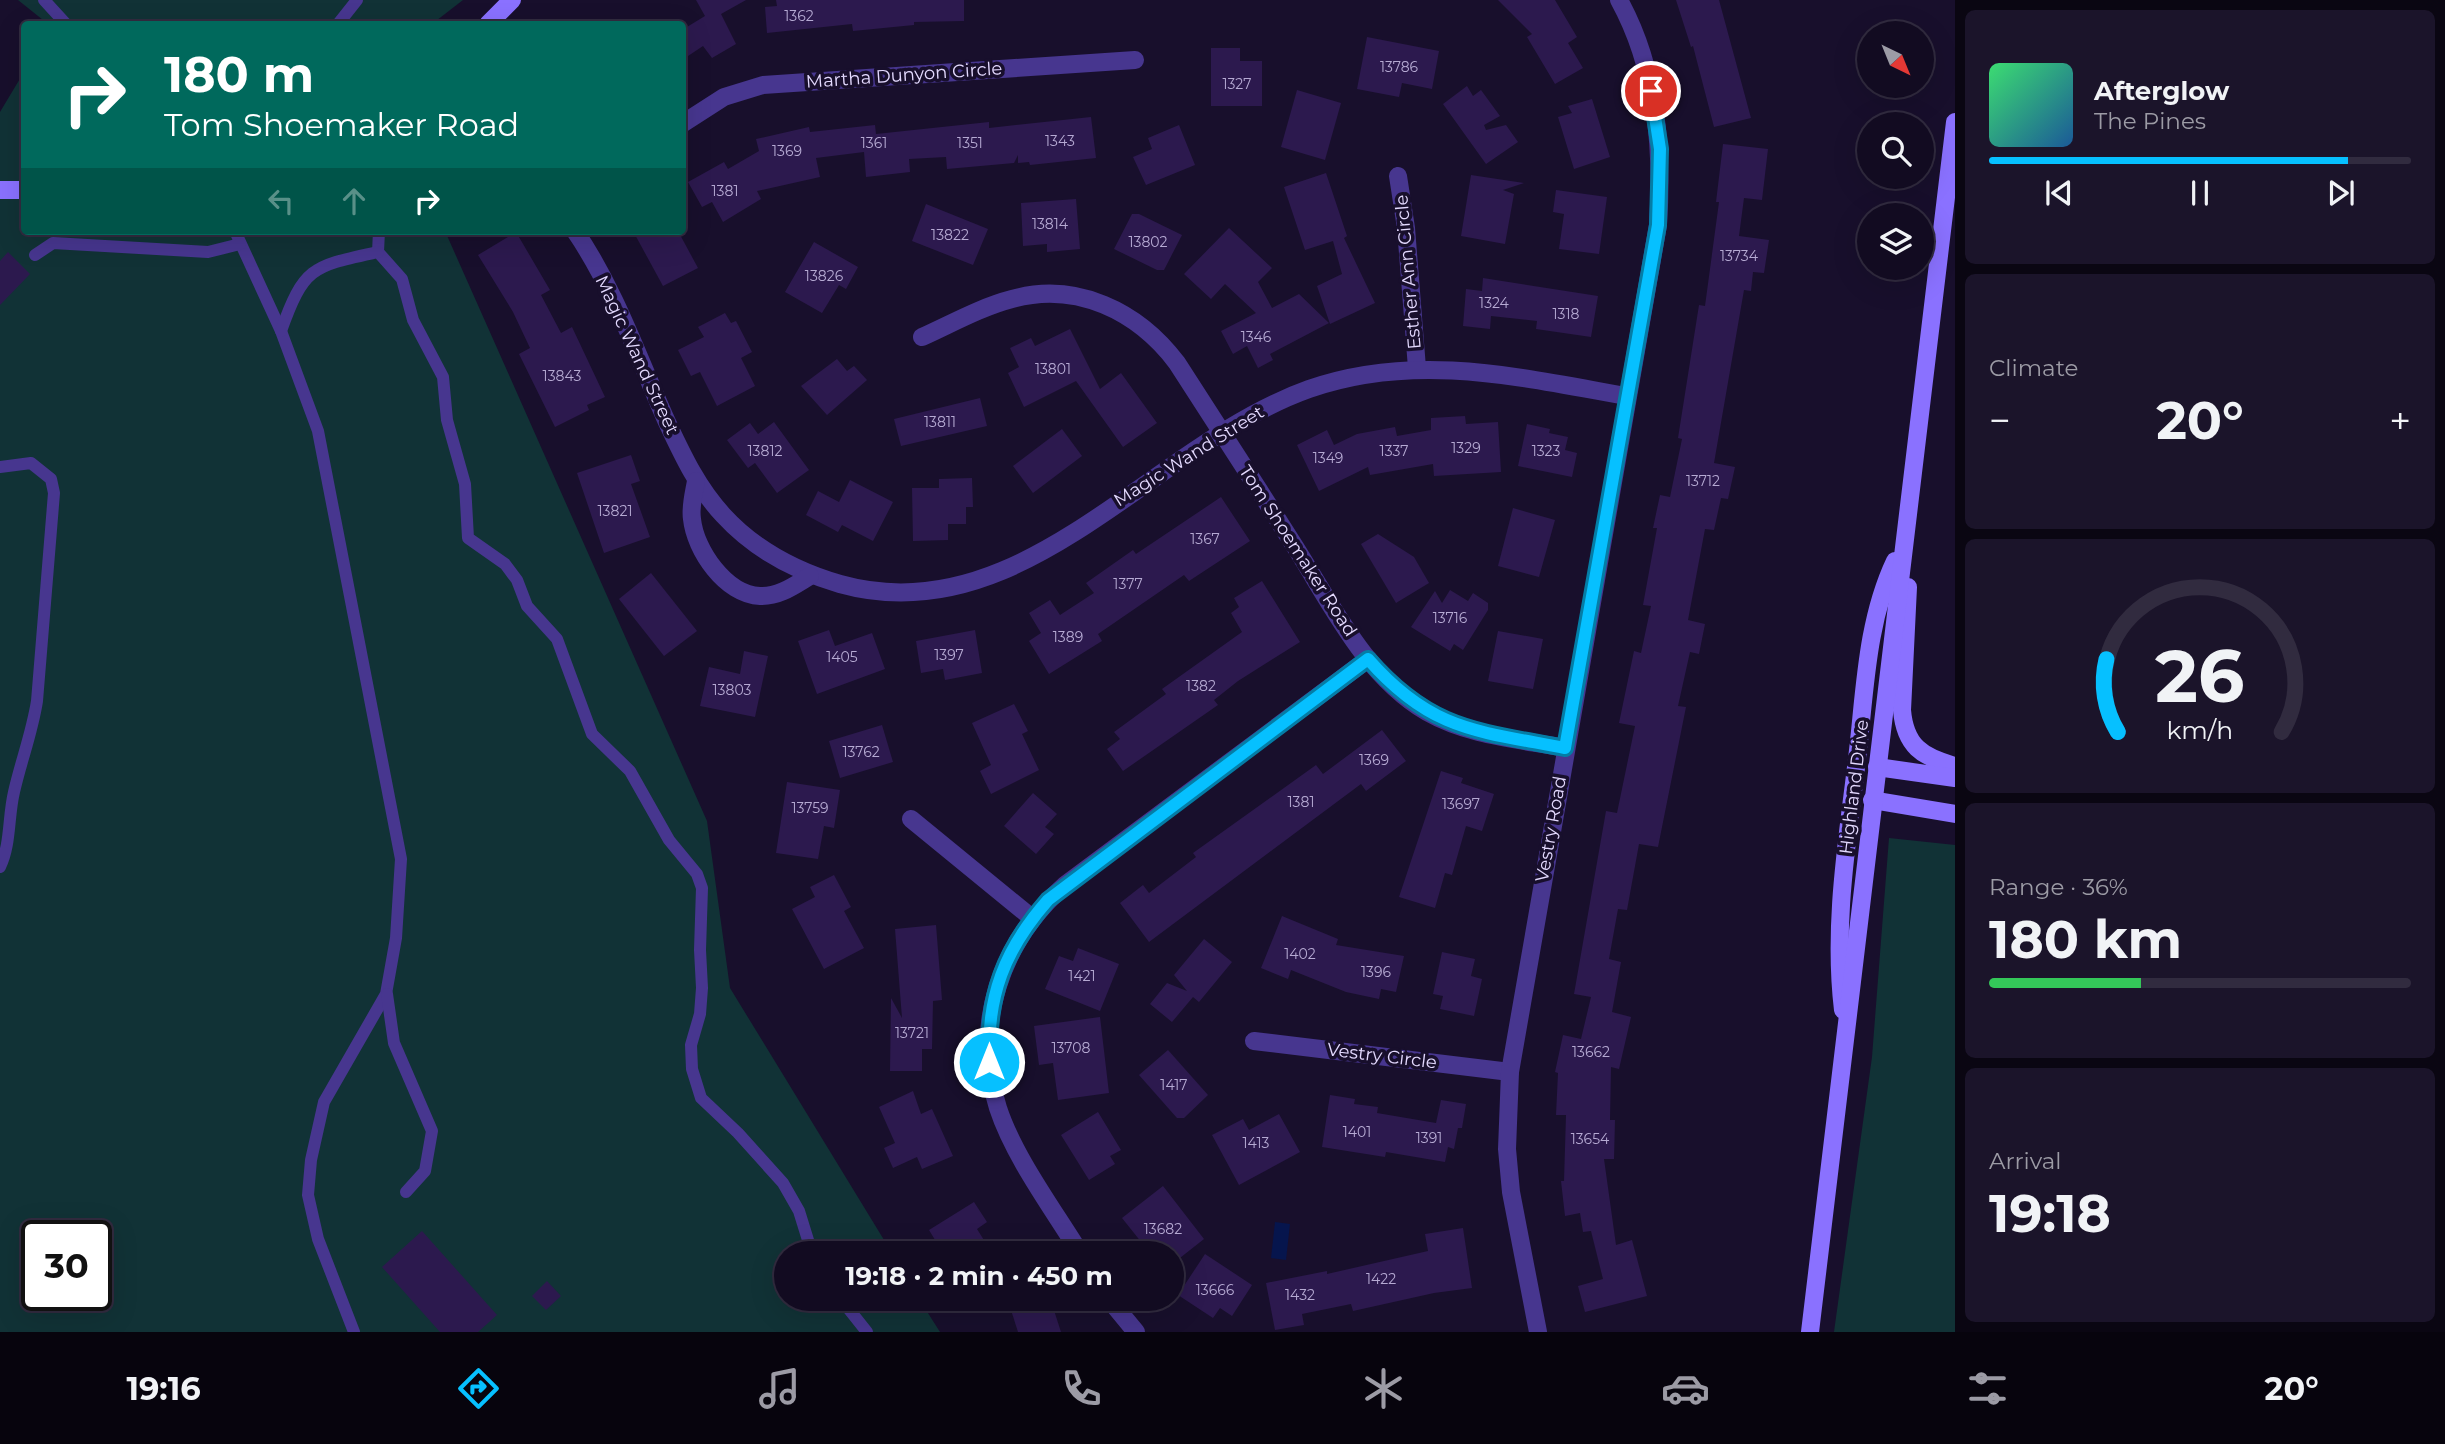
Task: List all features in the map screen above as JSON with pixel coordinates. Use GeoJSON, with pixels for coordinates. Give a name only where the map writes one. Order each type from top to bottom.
{"type":"FeatureCollection","features":[{"type":"Feature","properties":{"kind":"main road"},"geometry":{"type":"LineString","coordinates":[[491,21],[512,0]]}},
{"type":"Feature","properties":{"kind":"main road","name":"Highland Drive"},"geometry":{"type":"LineString","coordinates":[[1810,1332],[1955,122]]}},
{"type":"Feature","properties":{"kind":"main road"},"geometry":{"type":"LineString","coordinates":[[0,190],[21,190]]}},
{"type":"Feature","properties":{"kind":"main road"},"geometry":{"type":"LineString","coordinates":[[1904,542],[1909,597],[1902,710],[1904,730],[1920,752],[1955,765]]}},
{"type":"Feature","properties":{"kind":"main road","name":"Highland Drive"},"geometry":{"type":"LineString","coordinates":[[1847,1037],[1840,985],[1839,924],[1852,798],[1874,624],[1888,579],[1904,542]]}},
{"type":"Feature","properties":{"kind":"main road"},"geometry":{"type":"LineString","coordinates":[[1877,767],[1955,778]]}},
{"type":"Feature","properties":{"kind":"main road"},"geometry":{"type":"LineString","coordinates":[[1872,800],[1955,814]]}},
{"type":"Feature","properties":{"kind":"street","name":"Vestry Road"},"geometry":{"type":"LineString","coordinates":[[1538,1332],[1510,1181],[1507,1149],[1510,1072],[1658,225],[1660,149],[1647,72],[1619,0]]}},
{"type":"Feature","properties":{"kind":"street","name":"Martha Dunyon Circle"},"geometry":{"type":"LineString","coordinates":[[686,121],[724,97],[763,85],[1135,60]]}},
{"type":"Feature","properties":{"kind":"street","name":"Esther Ann Circle"},"geometry":{"type":"LineString","coordinates":[[1398,176],[1406,228],[1417,368]]}},
{"type":"Feature","properties":{"kind":"street","name":"Magic Wand Street"},"geometry":{"type":"LineString","coordinates":[[577,235],[597,270],[696,481],[741,532],[780,561],[810,576],[846,586],[897,593],[948,589],[996,576],[1041,552],[1259,410],[1311,388],[1363,375],[1417,368],[1503,373],[1626,396]]}},
{"type":"Feature","properties":{"kind":"street","name":"Tom Shoemaker Road"},"geometry":{"type":"LineString","coordinates":[[922,337],[1012,299],[1055,294],[1097,302],[1134,319],[1164,346],[1368,659],[1406,697],[1448,723],[1471,731],[1565,748]]}},
{"type":"Feature","properties":{"kind":"street"},"geometry":{"type":"LineString","coordinates":[[696,481],[692,518],[697,538],[712,564],[730,584],[744,593],[774,595],[810,576]]}},
{"type":"Feature","properties":{"kind":"street"},"geometry":{"type":"LineString","coordinates":[[1073,1241],[1008,1133],[998,1109],[989,1062],[989,1024],[997,986],[1011,950],[1032,918],[1065,885],[1368,659]]}},
{"type":"Feature","properties":{"kind":"street"},"geometry":{"type":"LineString","coordinates":[[911,819],[1032,918]]}},
{"type":"Feature","properties":{"kind":"street","name":"Vestry Circle"},"geometry":{"type":"LineString","coordinates":[[1254,1041],[1510,1072]]}},
{"type":"Feature","properties":{"kind":"street"},"geometry":{"type":"LineString","coordinates":[[1118,1311],[1133,1331]]}},
{"type":"Feature","properties":{"kind":"lane"},"geometry":{"type":"LineString","coordinates":[[44,0],[63,21]]}},
{"type":"Feature","properties":{"kind":"lane"},"geometry":{"type":"LineString","coordinates":[[340,21],[358,0]]}},
{"type":"Feature","properties":{"kind":"lane"},"geometry":{"type":"LineString","coordinates":[[237,235],[281,331],[318,431],[401,859],[397,938],[386,993],[324,1102],[311,1160],[308,1195],[318,1239],[354,1332]]}},
{"type":"Feature","properties":{"kind":"lane"},"geometry":{"type":"LineString","coordinates":[[379,235],[378,252],[402,279],[413,320],[443,377],[447,421],[465,484],[468,538],[505,564],[517,580],[527,606],[557,639],[592,734],[630,771],[669,841],[698,874],[702,888],[699,950],[702,988],[700,1014],[691,1045],[692,1069],[701,1098],[738,1133],[783,1183],[799,1211],[808,1241]]}},
{"type":"Feature","properties":{"kind":"lane"},"geometry":{"type":"LineString","coordinates":[[35,255],[53,243],[208,252],[240,244]]}},
{"type":"Feature","properties":{"kind":"lane"},"geometry":{"type":"LineString","coordinates":[[281,331],[293,297],[307,276],[332,262],[378,252]]}},
{"type":"Feature","properties":{"kind":"lane"},"geometry":{"type":"LineString","coordinates":[[0,467],[31,463],[42,469],[51,479],[54,503],[33,731],[14,789],[7,848],[0,867]]}},
{"type":"Feature","properties":{"kind":"lane"},"geometry":{"type":"LineString","coordinates":[[386,993],[394,1043],[432,1131],[425,1171],[406,1192]]}},
{"type":"Feature","properties":{"kind":"lane"},"geometry":{"type":"LineString","coordinates":[[850,1311],[867,1332]]}},
{"type":"Feature","properties":{"kind":"green space"},"geometry":{"type":"Polygon","coordinates":[[[18,0],[463,0],[436,21],[44,21],[18,0]]]}},
{"type":"Feature","properties":{"kind":"green space"},"geometry":{"type":"Polygon","coordinates":[[[21,77],[21,235],[447,235],[707,821],[730,988],[885,1241],[774,1241],[774,1311],[927,1311],[940,1332],[0,1332],[0,112],[21,77]]]}},
{"type":"Feature","properties":{"kind":"green space"},"geometry":{"type":"Polygon","coordinates":[[[1889,838],[1955,845],[1955,1332],[1834,1332],[1872,1057],[1889,838]]]}},
{"type":"Feature","properties":{"kind":"shaded area"},"geometry":{"type":"Polygon","coordinates":[[[1275,1222],[1290,1224],[1286,1260],[1271,1258],[1275,1222]]]}},
{"type":"Feature","properties":{"kind":"building"},"geometry":{"type":"Polygon","coordinates":[[[696,0],[746,0],[721,14],[736,44],[712,58],[703,46],[686,57],[686,28],[705,16],[696,0]]]}},
{"type":"Feature","properties":{"kind":"building"},"geometry":{"type":"Polygon","coordinates":[[[776,0],[964,0],[964,21],[914,22],[914,25],[853,31],[852,24],[767,33],[765,7],[777,6],[776,0]]]}},
{"type":"Feature","properties":{"kind":"building"},"geometry":{"type":"Polygon","coordinates":[[[1498,0],[1555,0],[1577,37],[1568,43],[1583,68],[1555,84],[1527,37],[1532,34],[1498,0]]]}},
{"type":"Feature","properties":{"kind":"building"},"geometry":{"type":"Polygon","coordinates":[[[1676,0],[1719,0],[1751,118],[1714,127],[1693,46],[1691,47],[1676,0]]]}},
{"type":"Feature","properties":{"kind":"building"},"geometry":{"type":"Polygon","coordinates":[[[1367,37],[1439,51],[1432,89],[1402,83],[1399,97],[1357,89],[1367,37]]]}},
{"type":"Feature","properties":{"kind":"building"},"geometry":{"type":"Polygon","coordinates":[[[1211,48],[1240,48],[1240,61],[1262,61],[1262,106],[1211,106],[1211,48]]]}},
{"type":"Feature","properties":{"kind":"building"},"geometry":{"type":"Polygon","coordinates":[[[1467,86],[1473,96],[1481,90],[1500,116],[1484,125],[1486,130],[1506,125],[1518,142],[1486,164],[1443,104],[1467,86]]]}},
{"type":"Feature","properties":{"kind":"building"},"geometry":{"type":"Polygon","coordinates":[[[1297,90],[1341,103],[1325,160],[1281,147],[1297,90]]]}},
{"type":"Feature","properties":{"kind":"building"},"geometry":{"type":"Polygon","coordinates":[[[1592,99],[1610,157],[1574,169],[1558,117],[1572,113],[1568,106],[1592,99]]]}},
{"type":"Feature","properties":{"kind":"building"},"geometry":{"type":"Polygon","coordinates":[[[1091,117],[1096,158],[1030,165],[1029,162],[1018,163],[1018,155],[1014,163],[947,169],[946,157],[909,159],[910,172],[866,177],[864,152],[816,158],[820,177],[757,191],[761,199],[723,222],[712,202],[702,207],[688,182],[724,162],[728,169],[759,151],[756,139],[809,127],[810,132],[875,125],[876,134],[989,122],[989,128],[1091,117]]]}},
{"type":"Feature","properties":{"kind":"building"},"geometry":{"type":"Polygon","coordinates":[[[1179,125],[1195,165],[1146,185],[1133,157],[1152,149],[1148,138],[1179,125]]]}},
{"type":"Feature","properties":{"kind":"building"},"geometry":{"type":"Polygon","coordinates":[[[1723,144],[1768,149],[1762,200],[1744,198],[1739,236],[1769,240],[1764,273],[1753,272],[1751,291],[1744,290],[1714,463],[1735,467],[1728,499],[1721,498],[1714,530],[1705,529],[1688,620],[1705,624],[1699,654],[1690,652],[1678,706],[1686,707],[1658,847],[1639,844],[1627,910],[1618,909],[1609,959],[1621,962],[1612,1012],[1631,1017],[1619,1069],[1611,1067],[1610,1120],[1615,1120],[1614,1159],[1604,1159],[1616,1245],[1632,1240],[1647,1296],[1585,1312],[1578,1286],[1603,1279],[1591,1231],[1583,1232],[1580,1213],[1565,1216],[1561,1181],[1564,1181],[1566,1115],[1556,1115],[1558,1073],[1555,1072],[1563,1035],[1581,1039],[1591,997],[1574,994],[1606,811],[1617,813],[1635,726],[1619,723],[1634,651],[1641,653],[1651,606],[1643,605],[1660,495],[1670,497],[1682,439],[1678,438],[1699,305],[1705,306],[1719,202],[1716,202],[1723,144]]]}},
{"type":"Feature","properties":{"kind":"building"},"geometry":{"type":"Polygon","coordinates":[[[1326,173],[1347,236],[1344,238],[1375,303],[1330,324],[1317,286],[1342,274],[1333,241],[1305,250],[1284,187],[1326,173]]]}},
{"type":"Feature","properties":{"kind":"building"},"geometry":{"type":"Polygon","coordinates":[[[1471,175],[1524,183],[1503,190],[1514,194],[1505,244],[1461,236],[1471,175]]]}},
{"type":"Feature","properties":{"kind":"building"},"geometry":{"type":"Polygon","coordinates":[[[1556,190],[1607,197],[1599,254],[1559,249],[1564,214],[1553,212],[1556,190]]]}},
{"type":"Feature","properties":{"kind":"building"},"geometry":{"type":"Polygon","coordinates":[[[1076,199],[1080,249],[1047,252],[1047,244],[1023,246],[1021,203],[1076,199]]]}},
{"type":"Feature","properties":{"kind":"building"},"geometry":{"type":"Polygon","coordinates":[[[926,204],[988,229],[973,265],[912,241],[926,204]]]}},
{"type":"Feature","properties":{"kind":"building"},"geometry":{"type":"Polygon","coordinates":[[[1132,214],[1139,214],[1182,235],[1164,270],[1157,270],[1114,249],[1132,214]]]}},
{"type":"Feature","properties":{"kind":"building"},"geometry":{"type":"Polygon","coordinates":[[[1229,228],[1272,268],[1258,282],[1272,308],[1299,294],[1329,323],[1270,354],[1273,360],[1258,368],[1247,346],[1233,354],[1221,331],[1256,313],[1225,284],[1211,299],[1184,274],[1229,228]]]}},
{"type":"Feature","properties":{"kind":"building"},"geometry":{"type":"Polygon","coordinates":[[[511,235],[518,235],[550,290],[541,295],[561,333],[572,327],[605,397],[587,405],[589,410],[555,427],[519,354],[530,348],[513,312],[478,255],[511,235]]]}},
{"type":"Feature","properties":{"kind":"building"},"geometry":{"type":"Polygon","coordinates":[[[635,235],[680,235],[698,268],[663,286],[635,235]]]}},
{"type":"Feature","properties":{"kind":"building"},"geometry":{"type":"Polygon","coordinates":[[[814,242],[858,267],[846,289],[839,285],[822,313],[785,292],[814,242]]]}},
{"type":"Feature","properties":{"kind":"building"},"geometry":{"type":"Polygon","coordinates":[[[8,252],[30,274],[0,305],[0,261],[8,252]]]}},
{"type":"Feature","properties":{"kind":"building"},"geometry":{"type":"Polygon","coordinates":[[[1483,278],[1598,296],[1591,337],[1536,329],[1537,321],[1491,316],[1490,329],[1463,326],[1466,289],[1482,291],[1483,278]]]}},
{"type":"Feature","properties":{"kind":"building"},"geometry":{"type":"Polygon","coordinates":[[[725,313],[731,323],[736,321],[752,352],[741,358],[755,386],[717,406],[700,372],[691,376],[678,350],[704,337],[698,327],[725,313]]]}},
{"type":"Feature","properties":{"kind":"building"},"geometry":{"type":"Polygon","coordinates":[[[1070,329],[1100,389],[1121,373],[1157,423],[1123,447],[1076,381],[1024,407],[1008,373],[1019,367],[1010,348],[1031,338],[1035,346],[1070,329]]]}},
{"type":"Feature","properties":{"kind":"building"},"geometry":{"type":"Polygon","coordinates":[[[837,359],[847,371],[854,366],[867,380],[827,415],[801,386],[837,359]]]}},
{"type":"Feature","properties":{"kind":"building"},"geometry":{"type":"Polygon","coordinates":[[[980,398],[987,426],[901,446],[894,419],[980,398]]]}},
{"type":"Feature","properties":{"kind":"building"},"geometry":{"type":"Polygon","coordinates":[[[1465,416],[1466,424],[1498,422],[1501,472],[1434,476],[1433,464],[1370,475],[1368,467],[1319,491],[1297,445],[1327,430],[1334,445],[1357,434],[1395,427],[1397,436],[1431,430],[1431,418],[1465,416]]]}},
{"type":"Feature","properties":{"kind":"building"},"geometry":{"type":"Polygon","coordinates":[[[774,422],[809,470],[777,493],[755,463],[748,468],[727,440],[750,423],[758,434],[774,422]]]}},
{"type":"Feature","properties":{"kind":"building"},"geometry":{"type":"Polygon","coordinates":[[[1527,424],[1550,429],[1549,433],[1568,437],[1565,450],[1577,453],[1572,477],[1518,466],[1527,424]]]}},
{"type":"Feature","properties":{"kind":"building"},"geometry":{"type":"Polygon","coordinates":[[[1062,429],[1082,456],[1033,493],[1013,466],[1062,429]]]}},
{"type":"Feature","properties":{"kind":"building"},"geometry":{"type":"Polygon","coordinates":[[[631,455],[640,481],[631,484],[650,537],[604,553],[577,473],[631,455]]]}},
{"type":"Feature","properties":{"kind":"building"},"geometry":{"type":"Polygon","coordinates":[[[972,478],[973,507],[966,507],[966,524],[948,524],[948,540],[913,541],[912,488],[939,488],[939,479],[972,478]]]}},
{"type":"Feature","properties":{"kind":"building"},"geometry":{"type":"Polygon","coordinates":[[[850,480],[893,502],[873,541],[842,525],[838,532],[806,515],[818,491],[839,502],[850,480]]]}},
{"type":"Feature","properties":{"kind":"building"},"geometry":{"type":"Polygon","coordinates":[[[1221,497],[1250,541],[1189,581],[1184,575],[1098,634],[1102,641],[1049,674],[1029,641],[1041,633],[1029,613],[1050,600],[1060,615],[1094,593],[1086,583],[1133,550],[1136,554],[1221,497]]]}},
{"type":"Feature","properties":{"kind":"building"},"geometry":{"type":"Polygon","coordinates":[[[1513,508],[1555,520],[1539,577],[1498,566],[1513,508]]]}},
{"type":"Feature","properties":{"kind":"building"},"geometry":{"type":"Polygon","coordinates":[[[1378,534],[1414,557],[1429,583],[1396,603],[1361,544],[1378,534]]]}},
{"type":"Feature","properties":{"kind":"building"},"geometry":{"type":"Polygon","coordinates":[[[651,573],[697,631],[664,656],[619,599],[651,573]]]}},
{"type":"Feature","properties":{"kind":"building"},"geometry":{"type":"Polygon","coordinates":[[[1262,581],[1300,642],[1238,681],[1214,700],[1218,705],[1123,771],[1107,749],[1120,739],[1114,732],[1166,694],[1162,689],[1242,632],[1231,613],[1239,607],[1234,598],[1262,581]]]}},
{"type":"Feature","properties":{"kind":"building"},"geometry":{"type":"Polygon","coordinates":[[[1450,590],[1468,601],[1473,593],[1488,603],[1488,610],[1463,650],[1454,644],[1450,651],[1411,627],[1435,591],[1442,603],[1450,590]]]}},
{"type":"Feature","properties":{"kind":"building"},"geometry":{"type":"Polygon","coordinates":[[[829,630],[835,646],[872,633],[885,669],[817,694],[798,641],[829,630]]]}},
{"type":"Feature","properties":{"kind":"building"},"geometry":{"type":"Polygon","coordinates":[[[975,630],[982,673],[945,680],[943,669],[921,673],[916,641],[975,630]]]}},
{"type":"Feature","properties":{"kind":"building"},"geometry":{"type":"Polygon","coordinates":[[[1498,631],[1543,639],[1533,689],[1488,681],[1498,631]]]}},
{"type":"Feature","properties":{"kind":"building"},"geometry":{"type":"Polygon","coordinates":[[[744,651],[768,656],[755,717],[700,706],[709,667],[740,674],[744,651]]]}},
{"type":"Feature","properties":{"kind":"building"},"geometry":{"type":"Polygon","coordinates":[[[1014,704],[1028,731],[1022,734],[1039,770],[991,794],[980,771],[991,765],[972,723],[1014,704]]]}},
{"type":"Feature","properties":{"kind":"building"},"geometry":{"type":"Polygon","coordinates":[[[882,725],[893,762],[840,778],[829,741],[882,725]]]}},
{"type":"Feature","properties":{"kind":"building"},"geometry":{"type":"Polygon","coordinates":[[[1382,730],[1406,761],[1366,791],[1361,784],[1149,942],[1120,903],[1143,885],[1149,893],[1196,857],[1193,853],[1316,765],[1323,774],[1382,730]]]}},
{"type":"Feature","properties":{"kind":"building"},"geometry":{"type":"Polygon","coordinates":[[[1441,771],[1463,778],[1461,783],[1494,794],[1482,831],[1466,826],[1452,875],[1445,873],[1435,908],[1399,897],[1441,771]]]}},
{"type":"Feature","properties":{"kind":"building"},"geometry":{"type":"Polygon","coordinates":[[[787,782],[840,790],[834,828],[824,826],[818,859],[776,853],[787,782]]]}},
{"type":"Feature","properties":{"kind":"building"},"geometry":{"type":"Polygon","coordinates":[[[1033,793],[1057,814],[1045,827],[1054,834],[1036,854],[1004,826],[1033,793]]]}},
{"type":"Feature","properties":{"kind":"building"},"geometry":{"type":"Polygon","coordinates":[[[834,875],[851,907],[844,911],[864,948],[824,969],[792,909],[815,897],[810,887],[834,875]]]}},
{"type":"Feature","properties":{"kind":"building"},"geometry":{"type":"Polygon","coordinates":[[[1282,916],[1338,939],[1336,945],[1404,956],[1396,992],[1381,989],[1379,999],[1346,992],[1291,970],[1288,979],[1261,968],[1282,916]]]}},
{"type":"Feature","properties":{"kind":"building"},"geometry":{"type":"Polygon","coordinates":[[[936,925],[942,1000],[933,1001],[932,1049],[922,1049],[922,1071],[890,1071],[891,998],[902,1018],[895,929],[936,925]]]}},
{"type":"Feature","properties":{"kind":"building"},"geometry":{"type":"Polygon","coordinates":[[[1204,939],[1232,962],[1199,1002],[1193,997],[1172,1022],[1150,1004],[1167,983],[1187,991],[1174,975],[1204,939]]]}},
{"type":"Feature","properties":{"kind":"building"},"geometry":{"type":"Polygon","coordinates":[[[1078,948],[1119,964],[1100,1011],[1045,989],[1059,956],[1073,961],[1078,948]]]}},
{"type":"Feature","properties":{"kind":"building"},"geometry":{"type":"Polygon","coordinates":[[[1442,952],[1475,959],[1471,976],[1482,979],[1474,1016],[1440,1009],[1443,996],[1433,994],[1442,952]]]}},
{"type":"Feature","properties":{"kind":"building"},"geometry":{"type":"Polygon","coordinates":[[[1100,1017],[1109,1093],[1058,1100],[1053,1063],[1039,1065],[1034,1026],[1100,1017]]]}},
{"type":"Feature","properties":{"kind":"building"},"geometry":{"type":"Polygon","coordinates":[[[1168,1050],[1208,1095],[1184,1118],[1177,1118],[1139,1075],[1168,1050]]]}},
{"type":"Feature","properties":{"kind":"building"},"geometry":{"type":"Polygon","coordinates":[[[913,1091],[921,1114],[932,1109],[953,1156],[922,1169],[917,1157],[893,1168],[884,1148],[895,1143],[879,1107],[913,1091]]]}},
{"type":"Feature","properties":{"kind":"building"},"geometry":{"type":"Polygon","coordinates":[[[1330,1095],[1355,1099],[1354,1104],[1378,1107],[1377,1113],[1436,1123],[1441,1100],[1466,1104],[1462,1128],[1458,1128],[1454,1149],[1448,1147],[1445,1162],[1386,1152],[1385,1157],[1322,1147],[1330,1095]]]}},
{"type":"Feature","properties":{"kind":"building"},"geometry":{"type":"Polygon","coordinates":[[[1098,1112],[1121,1150],[1110,1156],[1115,1164],[1089,1180],[1061,1135],[1098,1112]]]}},
{"type":"Feature","properties":{"kind":"building"},"geometry":{"type":"Polygon","coordinates":[[[1279,1114],[1300,1152],[1239,1185],[1212,1135],[1243,1119],[1249,1130],[1279,1114]]]}},
{"type":"Feature","properties":{"kind":"building"},"geometry":{"type":"Polygon","coordinates":[[[1163,1186],[1204,1239],[1184,1255],[1184,1241],[1140,1241],[1122,1218],[1163,1186]]]}},
{"type":"Feature","properties":{"kind":"building"},"geometry":{"type":"Polygon","coordinates":[[[974,1202],[987,1222],[977,1229],[984,1241],[936,1241],[929,1230],[974,1202]]]}},
{"type":"Feature","properties":{"kind":"building"},"geometry":{"type":"Polygon","coordinates":[[[1463,1228],[1472,1288],[1434,1293],[1353,1311],[1351,1304],[1302,1314],[1304,1325],[1275,1330],[1266,1283],[1327,1271],[1327,1274],[1428,1251],[1425,1234],[1463,1228]]]}},
{"type":"Feature","properties":{"kind":"building"},"geometry":{"type":"Polygon","coordinates":[[[422,1231],[497,1315],[478,1332],[440,1332],[382,1267],[422,1231]]]}},
{"type":"Feature","properties":{"kind":"building"},"geometry":{"type":"Polygon","coordinates":[[[1205,1254],[1252,1285],[1232,1316],[1220,1308],[1213,1318],[1184,1299],[1184,1286],[1205,1254]]]}},
{"type":"Feature","properties":{"kind":"building"},"geometry":{"type":"Polygon","coordinates":[[[547,1281],[561,1296],[546,1310],[532,1296],[547,1281]]]}},
{"type":"Feature","properties":{"kind":"building"},"geometry":{"type":"Polygon","coordinates":[[[1011,1311],[1054,1311],[1061,1332],[1018,1332],[1011,1311]]]}},
{"type":"Feature","properties":{"kind":"route"},"geometry":{"type":"LineString","coordinates":[[989,1062],[991,1011],[1005,961],[1017,939],[1048,900],[1368,659],[1406,697],[1448,723],[1471,731],[1565,748],[1658,225],[1660,149],[1651,91]]}}]}
